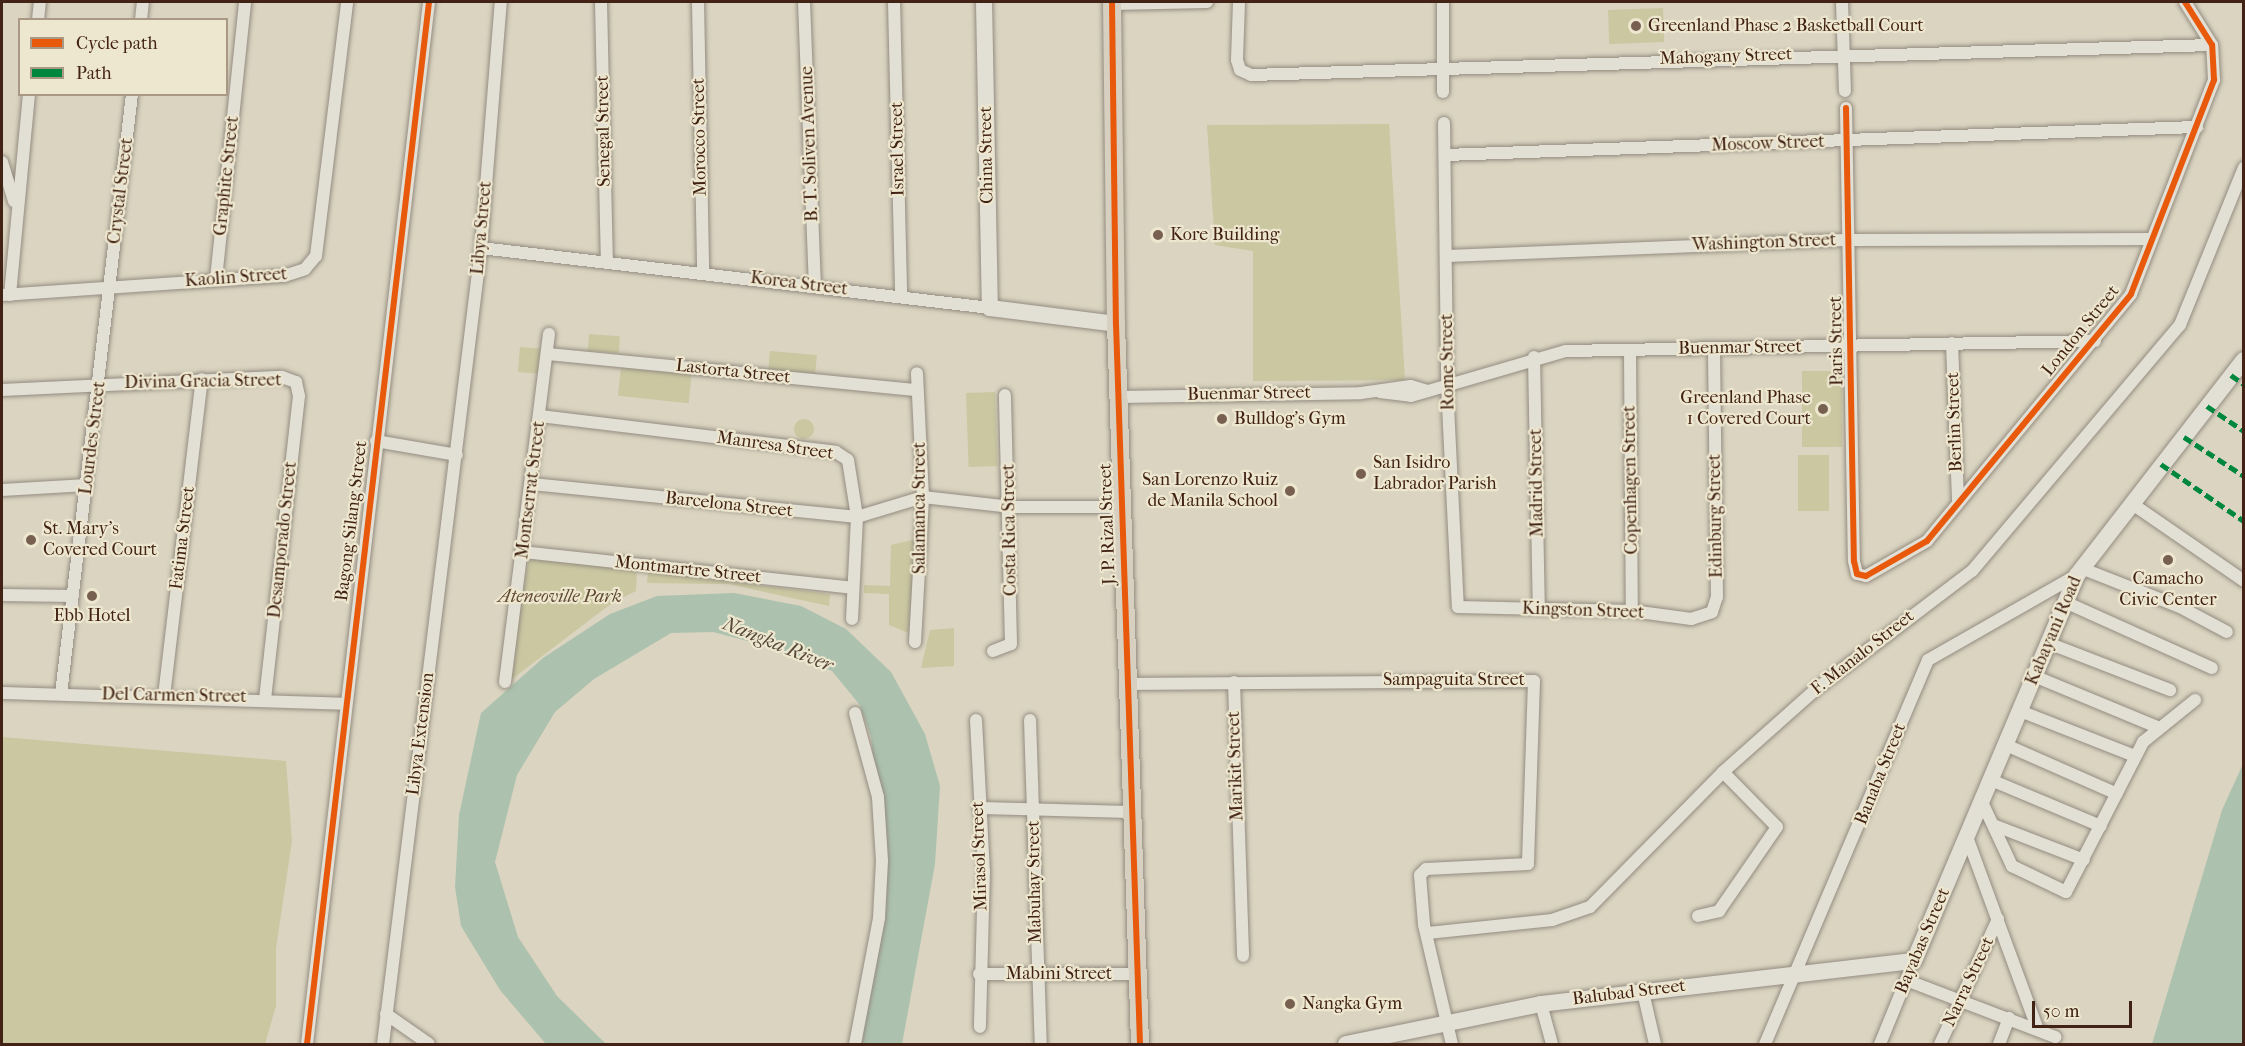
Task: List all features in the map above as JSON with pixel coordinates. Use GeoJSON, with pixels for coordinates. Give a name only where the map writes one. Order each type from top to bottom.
{"type":"FeatureCollection","features":[{"type":"Feature","properties":{"kind":"main road","name":"J. P. Rizal Street"},"geometry":{"type":"LineString","coordinates":[[1112,3],[1116,324],[1140,1044]]}},
{"type":"Feature","properties":{"kind":"street"},"geometry":{"type":"LineString","coordinates":[[38,18],[40,2]]}},
{"type":"Feature","properties":{"kind":"street"},"geometry":{"type":"LineString","coordinates":[[141,18],[143,2]]}},
{"type":"Feature","properties":{"kind":"street","name":"Graphite Street"},"geometry":{"type":"LineString","coordinates":[[216,279],[245,2]]}},
{"type":"Feature","properties":{"kind":"street","name":"Kaolin Street"},"geometry":{"type":"LineString","coordinates":[[6,295],[297,273],[316,256],[347,2]]}},
{"type":"Feature","properties":{"kind":"street","name":"Bagong Silang Street"},"geometry":{"type":"LineString","coordinates":[[307,1044],[429,2]]}},
{"type":"Feature","properties":{"kind":"street","name":"Libya Street"},"geometry":{"type":"LineString","coordinates":[[457,455],[481,248],[501,2]]}},
{"type":"Feature","properties":{"kind":"street","name":"Senegal Street"},"geometry":{"type":"LineString","coordinates":[[602,2],[607,261]]}},
{"type":"Feature","properties":{"kind":"street","name":"Morocco Street"},"geometry":{"type":"LineString","coordinates":[[698,2],[703,272]]}},
{"type":"Feature","properties":{"kind":"street","name":"B. T. Soliven Avenue"},"geometry":{"type":"LineString","coordinates":[[804,2],[815,286]]}},
{"type":"Feature","properties":{"kind":"street","name":"Israel Street"},"geometry":{"type":"LineString","coordinates":[[894,2],[901,297]]}},
{"type":"Feature","properties":{"kind":"street","name":"China Street"},"geometry":{"type":"LineString","coordinates":[[984,2],[990,308]]}},
{"type":"Feature","properties":{"kind":"street"},"geometry":{"type":"LineString","coordinates":[[1112,3],[1207,2]]}},
{"type":"Feature","properties":{"kind":"street","name":"Mahogany Street"},"geometry":{"type":"LineString","coordinates":[[1239,2],[1240,70],[1251,75],[1443,66],[2212,45]]}},
{"type":"Feature","properties":{"kind":"street"},"geometry":{"type":"LineString","coordinates":[[1443,2],[1443,92]]}},
{"type":"Feature","properties":{"kind":"street"},"geometry":{"type":"LineString","coordinates":[[1842,2],[1845,91]]}},
{"type":"Feature","properties":{"kind":"street","name":"London Street"},"geometry":{"type":"LineString","coordinates":[[1857,574],[1885,570],[1928,541],[1958,501],[2095,341],[2131,294],[2214,80],[2212,45],[2185,2]]}},
{"type":"Feature","properties":{"kind":"street"},"geometry":{"type":"LineString","coordinates":[[6,295],[29,96]]}},
{"type":"Feature","properties":{"kind":"street","name":"Crystal Street"},"geometry":{"type":"LineString","coordinates":[[110,288],[132,96]]}},
{"type":"Feature","properties":{"kind":"street","name":"Paris Street"},"geometry":{"type":"LineString","coordinates":[[1846,108],[1851,240],[1857,574]]}},
{"type":"Feature","properties":{"kind":"street","name":"Rome Street"},"geometry":{"type":"LineString","coordinates":[[1444,123],[1448,256],[1447,385],[1456,601]]}},
{"type":"Feature","properties":{"kind":"street","name":"Moscow Street"},"geometry":{"type":"LineString","coordinates":[[1446,155],[2197,127]]}},
{"type":"Feature","properties":{"kind":"street"},"geometry":{"type":"LineString","coordinates":[[2,162],[16,205]]}},
{"type":"Feature","properties":{"kind":"street","name":"F. Manalo Street"},"geometry":{"type":"LineString","coordinates":[[1428,933],[1574,916],[1590,907],[1723,772],[1815,690],[1986,554],[2180,325],[2244,167]]}},
{"type":"Feature","properties":{"kind":"street","name":"Washington Street"},"geometry":{"type":"LineString","coordinates":[[1448,256],[1851,240],[2152,239]]}},
{"type":"Feature","properties":{"kind":"street","name":"Korea Street"},"geometry":{"type":"LineString","coordinates":[[481,248],[703,272],[1116,324]]}},
{"type":"Feature","properties":{"kind":"street","name":"Lourdes Street"},"geometry":{"type":"LineString","coordinates":[[62,694],[110,288]]}},
{"type":"Feature","properties":{"kind":"street","name":"Montserrat Street"},"geometry":{"type":"LineString","coordinates":[[505,682],[532,484],[549,334]]}},
{"type":"Feature","properties":{"kind":"street","name":"Buenmar Street"},"geometry":{"type":"LineString","coordinates":[[1118,397],[1380,392],[1391,396],[1427,391],[1534,357],[1630,350],[2095,341]]}},
{"type":"Feature","properties":{"kind":"street","name":"Berlin Street"},"geometry":{"type":"LineString","coordinates":[[1952,343],[1958,501]]}},
{"type":"Feature","properties":{"kind":"street","name":"Edinburg Street"},"geometry":{"type":"LineString","coordinates":[[1712,612],[1717,597],[1714,348]]}},
{"type":"Feature","properties":{"kind":"street","name":"Copenhagen Street"},"geometry":{"type":"LineString","coordinates":[[1630,350],[1632,611]]}},
{"type":"Feature","properties":{"kind":"street","name":"Lastorta Street"},"geometry":{"type":"LineString","coordinates":[[548,354],[917,390]]}},
{"type":"Feature","properties":{"kind":"street","name":"Madrid Street"},"geometry":{"type":"LineString","coordinates":[[1534,357],[1539,608]]}},
{"type":"Feature","properties":{"kind":"street","name":"Kabayani Road"},"geometry":{"type":"LineString","coordinates":[[1967,837],[2079,572],[2244,360]]}},
{"type":"Feature","properties":{"kind":"street","name":"Salamanca Street"},"geometry":{"type":"LineString","coordinates":[[915,642],[923,498],[916,374]]}},
{"type":"Feature","properties":{"kind":"street","name":"Divina Gracia Street"},"geometry":{"type":"LineString","coordinates":[[2,390],[282,377],[296,382]]}},
{"type":"Feature","properties":{"kind":"street","name":"Fatima Street"},"geometry":{"type":"LineString","coordinates":[[164,696],[202,380]]}},
{"type":"Feature","properties":{"kind":"street","name":"Desamporado Street"},"geometry":{"type":"LineString","coordinates":[[265,698],[299,396],[296,382]]}},
{"type":"Feature","properties":{"kind":"street","name":"Costa Rica Street"},"geometry":{"type":"LineString","coordinates":[[993,651],[1011,644],[1011,507],[1005,395]]}},
{"type":"Feature","properties":{"kind":"street","name":"Manresa Street"},"geometry":{"type":"LineString","coordinates":[[540,416],[836,452],[848,460],[854,476],[857,517],[852,619]]}},
{"type":"Feature","properties":{"kind":"street"},"geometry":{"type":"LineString","coordinates":[[376,441],[457,455]]}},
{"type":"Feature","properties":{"kind":"street","name":"Libya Extension"},"geometry":{"type":"LineString","coordinates":[[383,1044],[457,455]]}},
{"type":"Feature","properties":{"kind":"street","name":"Barcelona Street"},"geometry":{"type":"LineString","coordinates":[[532,484],[857,517],[923,498]]}},
{"type":"Feature","properties":{"kind":"street"},"geometry":{"type":"LineString","coordinates":[[2,490],[87,485]]}},
{"type":"Feature","properties":{"kind":"street"},"geometry":{"type":"LineString","coordinates":[[923,498],[1011,507],[1122,507]]}},
{"type":"Feature","properties":{"kind":"street"},"geometry":{"type":"LineString","coordinates":[[2131,503],[2244,581]]}},
{"type":"Feature","properties":{"kind":"street","name":"Montmartre Street"},"geometry":{"type":"LineString","coordinates":[[523,552],[853,588]]}},
{"type":"Feature","properties":{"kind":"street"},"geometry":{"type":"LineString","coordinates":[[2079,572],[2180,607],[2227,632]]}},
{"type":"Feature","properties":{"kind":"street","name":"Banaba Street"},"geometry":{"type":"LineString","coordinates":[[1765,1044],[1928,660],[2079,572]]}},
{"type":"Feature","properties":{"kind":"street"},"geometry":{"type":"LineString","coordinates":[[2,595],[73,596]]}},
{"type":"Feature","properties":{"kind":"street","name":"Kingston Street"},"geometry":{"type":"LineString","coordinates":[[1456,601],[1461,609],[1539,608],[1632,611],[1691,619],[1712,612]]}},
{"type":"Feature","properties":{"kind":"street"},"geometry":{"type":"LineString","coordinates":[[2065,602],[2212,668]]}},
{"type":"Feature","properties":{"kind":"street"},"geometry":{"type":"LineString","coordinates":[[2048,643],[2170,690]]}},
{"type":"Feature","properties":{"kind":"street"},"geometry":{"type":"LineString","coordinates":[[2034,676],[2157,727]]}},
{"type":"Feature","properties":{"kind":"street","name":"Sampaguita Street"},"geometry":{"type":"LineString","coordinates":[[1234,682],[1534,681],[1528,864],[1426,868],[1419,878],[1428,933]]}},
{"type":"Feature","properties":{"kind":"street"},"geometry":{"type":"LineString","coordinates":[[1128,684],[1234,682]]}},
{"type":"Feature","properties":{"kind":"street","name":"Marikit Street"},"geometry":{"type":"LineString","coordinates":[[1234,682],[1243,956]]}},
{"type":"Feature","properties":{"kind":"street","name":"Del Carmen Street"},"geometry":{"type":"LineString","coordinates":[[2,693],[265,698],[346,704]]}},
{"type":"Feature","properties":{"kind":"street"},"geometry":{"type":"LineString","coordinates":[[1982,802],[2017,872],[2061,892],[2069,889],[2135,756],[2157,727],[2195,700]]}},
{"type":"Feature","properties":{"kind":"street"},"geometry":{"type":"LineString","coordinates":[[2020,711],[2135,756]]}},
{"type":"Feature","properties":{"kind":"street"},"geometry":{"type":"LineString","coordinates":[[855,713],[875,780],[882,861],[879,918],[855,1044]]}},
{"type":"Feature","properties":{"kind":"street","name":"Mirasol Street"},"geometry":{"type":"LineString","coordinates":[[976,720],[984,871],[980,1027]]}},
{"type":"Feature","properties":{"kind":"street","name":"Mabuhay Street"},"geometry":{"type":"LineString","coordinates":[[1030,720],[1041,1044]]}},
{"type":"Feature","properties":{"kind":"street"},"geometry":{"type":"LineString","coordinates":[[2006,745],[2117,794]]}},
{"type":"Feature","properties":{"kind":"street"},"geometry":{"type":"LineString","coordinates":[[1698,916],[1719,911],[1777,827],[1723,772]]}},
{"type":"Feature","properties":{"kind":"street"},"geometry":{"type":"LineString","coordinates":[[1991,780],[2101,826]]}},
{"type":"Feature","properties":{"kind":"street"},"geometry":{"type":"LineString","coordinates":[[979,808],[1132,812]]}},
{"type":"Feature","properties":{"kind":"street"},"geometry":{"type":"LineString","coordinates":[[1995,826],[2084,860]]}},
{"type":"Feature","properties":{"kind":"street"},"geometry":{"type":"LineString","coordinates":[[1967,837],[2037,1027]]}},
{"type":"Feature","properties":{"kind":"street","name":"Bayabas Street"},"geometry":{"type":"LineString","coordinates":[[1880,1044],[1967,837]]}},
{"type":"Feature","properties":{"kind":"street","name":"Narra Street"},"geometry":{"type":"LineString","coordinates":[[1940,1044],[1998,919]]}},
{"type":"Feature","properties":{"kind":"street"},"geometry":{"type":"LineString","coordinates":[[1428,933],[1452,1044]]}},
{"type":"Feature","properties":{"kind":"street","name":"Balubad Street"},"geometry":{"type":"LineString","coordinates":[[1346,1044],[1447,1020],[1542,1004],[1914,961]]}},
{"type":"Feature","properties":{"kind":"street","name":"Mabini Street"},"geometry":{"type":"LineString","coordinates":[[980,974],[1138,975]]}},
{"type":"Feature","properties":{"kind":"street"},"geometry":{"type":"LineString","coordinates":[[1906,980],[2037,1027],[2055,1037]]}},
{"type":"Feature","properties":{"kind":"street"},"geometry":{"type":"LineString","coordinates":[[1643,992],[1655,1044]]}},
{"type":"Feature","properties":{"kind":"street"},"geometry":{"type":"LineString","coordinates":[[1542,1004],[1552,1044]]}},
{"type":"Feature","properties":{"kind":"street"},"geometry":{"type":"LineString","coordinates":[[386,1014],[429,1044]]}},
{"type":"Feature","properties":{"kind":"street"},"geometry":{"type":"LineString","coordinates":[[1999,1044],[2009,1018]]}},
{"type":"Feature","properties":{"kind":"green space","name":"Greenland Phase 2 Basketball Court"},"geometry":{"type":"Polygon","coordinates":[[[1663,8],[1664,42],[1609,44],[1608,10],[1663,8]]]}},
{"type":"Feature","properties":{"kind":"green space"},"geometry":{"type":"Polygon","coordinates":[[[1389,124],[1405,380],[1253,381],[1253,251],[1215,245],[1207,125],[1389,124]]]}},
{"type":"Feature","properties":{"kind":"green space"},"geometry":{"type":"Polygon","coordinates":[[[589,334],[620,336],[619,353],[588,351],[589,334]]]}},
{"type":"Feature","properties":{"kind":"green space"},"geometry":{"type":"Polygon","coordinates":[[[520,347],[541,349],[539,374],[518,372],[520,347]]]}},
{"type":"Feature","properties":{"kind":"green space"},"geometry":{"type":"Polygon","coordinates":[[[770,351],[817,355],[815,374],[768,370],[770,351]]]}},
{"type":"Feature","properties":{"kind":"green space"},"geometry":{"type":"Polygon","coordinates":[[[621,367],[692,374],[689,403],[618,396],[621,367]]]}},
{"type":"Feature","properties":{"kind":"green space","name":"Greenland Phase 1 Covered Court"},"geometry":{"type":"Polygon","coordinates":[[[1802,371],[1842,371],[1842,447],[1802,447],[1802,371]]]}},
{"type":"Feature","properties":{"kind":"green space"},"geometry":{"type":"Polygon","coordinates":[[[995,392],[998,466],[969,467],[966,393],[995,392]]]}},
{"type":"Feature","properties":{"kind":"green space"},"geometry":{"type":"Polygon","coordinates":[[[804,419],[811,422],[814,429],[811,436],[804,439],[797,436],[794,429],[797,422],[804,419]]]}},
{"type":"Feature","properties":{"kind":"green space"},"geometry":{"type":"Polygon","coordinates":[[[1798,455],[1829,455],[1829,511],[1798,511],[1798,455]]]}},
{"type":"Feature","properties":{"kind":"green space"},"geometry":{"type":"Polygon","coordinates":[[[916,539],[911,634],[889,625],[889,594],[864,593],[864,585],[890,586],[891,545],[916,539]]]}},
{"type":"Feature","properties":{"kind":"green space","name":"Ateneoville Park"},"geometry":{"type":"Polygon","coordinates":[[[529,558],[637,568],[636,591],[612,603],[508,682],[529,558]]]}},
{"type":"Feature","properties":{"kind":"green space"},"geometry":{"type":"Polygon","coordinates":[[[648,572],[830,594],[829,606],[728,584],[647,583],[648,572]]]}},
{"type":"Feature","properties":{"kind":"green space"},"geometry":{"type":"Polygon","coordinates":[[[954,628],[954,666],[921,668],[930,630],[954,628]]]}},
{"type":"Feature","properties":{"kind":"green space"},"geometry":{"type":"Polygon","coordinates":[[[2,737],[286,761],[292,841],[276,948],[276,1006],[265,1044],[2,1044],[2,737]]]}},
{"type":"Feature","properties":{"kind":"water","name":"Nangka River"},"geometry":{"type":"Polygon","coordinates":[[[734,593],[801,606],[846,629],[891,672],[925,734],[940,786],[935,864],[902,1044],[852,1044],[886,890],[871,737],[859,704],[832,671],[779,649],[713,632],[671,633],[594,679],[555,712],[517,775],[495,862],[518,937],[557,996],[606,1044],[546,1044],[500,990],[461,926],[455,887],[459,815],[481,713],[543,658],[610,614],[657,596],[734,593]]]}},
{"type":"Feature","properties":{"kind":"water"},"geometry":{"type":"Polygon","coordinates":[[[2243,764],[2243,1044],[2152,1044],[2222,810],[2243,764]]]}},
{"type":"Feature","properties":{"kind":"marked path"},"geometry":{"type":"LineString","coordinates":[[2231,375],[2244,384]]}},
{"type":"Feature","properties":{"kind":"marked path"},"geometry":{"type":"LineString","coordinates":[[2207,406],[2244,431]]}},
{"type":"Feature","properties":{"kind":"marked path"},"geometry":{"type":"LineString","coordinates":[[2184,437],[2244,476]]}},
{"type":"Feature","properties":{"kind":"marked path"},"geometry":{"type":"LineString","coordinates":[[2161,464],[2244,521]]}},
{"type":"Feature","properties":{"kind":"cycle path"},"geometry":{"type":"LineString","coordinates":[[307,1044],[429,2]]}},
{"type":"Feature","properties":{"kind":"cycle path"},"geometry":{"type":"LineString","coordinates":[[1112,2],[1116,324],[1140,1044]]}},
{"type":"Feature","properties":{"kind":"cycle path"},"geometry":{"type":"LineString","coordinates":[[1846,108],[1854,561],[1857,574],[1866,576],[1927,541],[2131,294],[2214,80],[2212,45],[2185,2]]}},
{"type":"Feature","properties":{"kind":"place","name":"Greenland Phase 2 Basketball Court"},"geometry":{"type":"Point","coordinates":[1636,26]}},
{"type":"Feature","properties":{"kind":"place","name":"Kore Building"},"geometry":{"type":"Point","coordinates":[1158,235]}},
{"type":"Feature","properties":{"kind":"place","name":"Greenland Phase 1 Covered Court"},"geometry":{"type":"Point","coordinates":[1823,409]}},
{"type":"Feature","properties":{"kind":"place","name":"Bulldog's Gym"},"geometry":{"type":"Point","coordinates":[1222,419]}},
{"type":"Feature","properties":{"kind":"place","name":"San Isidro Labrador Parish"},"geometry":{"type":"Point","coordinates":[1361,474]}},
{"type":"Feature","properties":{"kind":"place","name":"San Lorenzo Ruiz de Manila School"},"geometry":{"type":"Point","coordinates":[1290,491]}},
{"type":"Feature","properties":{"kind":"place","name":"St. Mary's Covered Court"},"geometry":{"type":"Point","coordinates":[31,540]}},
{"type":"Feature","properties":{"kind":"place","name":"Camacho Civic Center"},"geometry":{"type":"Point","coordinates":[2168,560]}},
{"type":"Feature","properties":{"kind":"place","name":"Ebb Hotel"},"geometry":{"type":"Point","coordinates":[92,596]}},
{"type":"Feature","properties":{"kind":"place","name":"Nangka Gym"},"geometry":{"type":"Point","coordinates":[1290,1004]}}]}
